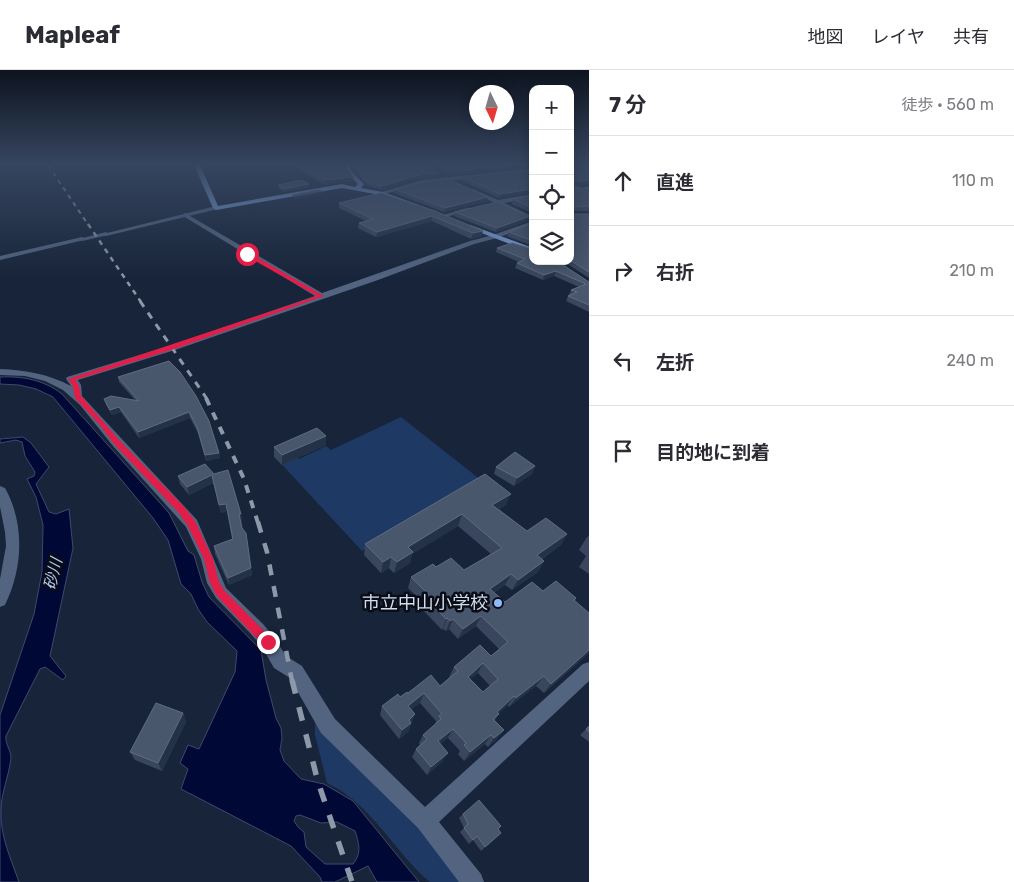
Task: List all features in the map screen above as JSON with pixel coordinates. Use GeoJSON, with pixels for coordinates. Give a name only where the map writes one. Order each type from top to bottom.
{"type":"FeatureCollection","features":[{"type":"Feature","properties":{"kind":"main road"},"geometry":{"type":"LineString","coordinates":[[214,203],[216,208],[243,203]]}},
{"type":"Feature","properties":{"kind":"main road"},"geometry":{"type":"LineString","coordinates":[[408,203],[452,220]]}},
{"type":"Feature","properties":{"kind":"main road"},"geometry":{"type":"LineString","coordinates":[[461,223],[529,250]]}},
{"type":"Feature","properties":{"kind":"street"},"geometry":{"type":"LineString","coordinates":[[489,204],[494,203]]}},
{"type":"Feature","properties":{"kind":"street"},"geometry":{"type":"LineString","coordinates":[[500,203],[524,214]]}},
{"type":"Feature","properties":{"kind":"street"},"geometry":{"type":"LineString","coordinates":[[443,216],[480,207]]}},
{"type":"Feature","properties":{"kind":"street"},"geometry":{"type":"LineString","coordinates":[[0,258],[216,208]]}},
{"type":"Feature","properties":{"kind":"street"},"geometry":{"type":"LineString","coordinates":[[185,215],[247,254],[321,296]]}},
{"type":"Feature","properties":{"kind":"street"},"geometry":{"type":"LineString","coordinates":[[77,396],[76,386],[71,379],[172,348],[375,278],[472,242],[496,238],[529,226]]}},
{"type":"Feature","properties":{"kind":"street"},"geometry":{"type":"LineString","coordinates":[[0,372],[41,376],[67,388],[102,422],[117,443],[192,524],[208,559],[215,583],[221,593],[257,629],[268,642],[280,662],[296,672],[328,726],[425,821],[473,882]]}},
{"type":"Feature","properties":{"kind":"street"},"geometry":{"type":"LineString","coordinates":[[0,491],[10,517],[14,549],[11,573],[0,600]]}},
{"type":"Feature","properties":{"kind":"street"},"geometry":{"type":"LineString","coordinates":[[425,821],[589,670]]}},
{"type":"Feature","properties":{"kind":"shaded area"},"geometry":{"type":"Polygon","coordinates":[[[401,417],[481,480],[362,551],[275,457],[290,450],[299,459],[326,446],[331,450],[401,417]]]}},
{"type":"Feature","properties":{"kind":"shaded area"},"geometry":{"type":"Polygon","coordinates":[[[315,712],[395,796],[465,882],[430,882],[357,803],[327,783],[315,735],[315,712]]]}},
{"type":"Feature","properties":{"kind":"water"},"geometry":{"type":"Polygon","coordinates":[[[0,377],[25,378],[48,385],[62,394],[169,513],[188,551],[194,555],[202,582],[209,597],[261,650],[266,680],[276,718],[281,728],[280,750],[284,761],[301,779],[324,784],[353,801],[419,882],[377,882],[368,866],[335,882],[322,882],[320,877],[291,846],[181,789],[188,769],[180,763],[188,745],[199,749],[235,672],[237,651],[207,622],[191,594],[181,584],[168,540],[153,518],[53,397],[36,389],[19,385],[0,384],[0,377]],[[300,815],[296,816],[294,821],[304,832],[306,847],[325,864],[353,864],[359,852],[355,831],[337,822],[321,823],[300,815]]]}},
{"type":"Feature","properties":{"kind":"water","name":"砂川"},"geometry":{"type":"Polygon","coordinates":[[[23,437],[31,443],[49,467],[36,484],[49,512],[56,514],[69,509],[73,548],[50,656],[66,676],[63,680],[45,667],[40,669],[6,736],[11,758],[2,798],[1,820],[7,847],[19,882],[0,882],[0,715],[34,614],[42,572],[43,525],[36,497],[27,479],[34,476],[35,472],[25,456],[22,442],[16,440],[0,443],[0,439],[23,437]]]}},
{"type":"Feature","properties":{"kind":"building"},"geometry":{"type":"Polygon","coordinates":[[[339,203],[411,203],[483,231],[473,233],[432,216],[377,232],[359,223],[373,219],[339,203]]]}},
{"type":"Feature","properties":{"kind":"building"},"geometry":{"type":"Polygon","coordinates":[[[432,203],[465,203],[445,208],[432,203]]]}},
{"type":"Feature","properties":{"kind":"building"},"geometry":{"type":"Polygon","coordinates":[[[500,203],[529,216],[497,228],[455,212],[500,203]]]}},
{"type":"Feature","properties":{"kind":"building"},"geometry":{"type":"Polygon","coordinates":[[[574,203],[589,203],[589,206],[574,207],[574,203]]]}},
{"type":"Feature","properties":{"kind":"building"},"geometry":{"type":"Polygon","coordinates":[[[574,214],[589,214],[589,272],[574,263],[574,214]]]}},
{"type":"Feature","properties":{"kind":"building"},"geometry":{"type":"Polygon","coordinates":[[[529,224],[529,240],[509,232],[529,224]]]}},
{"type":"Feature","properties":{"kind":"building"},"geometry":{"type":"Polygon","coordinates":[[[512,243],[529,248],[529,265],[563,265],[589,282],[589,305],[568,296],[577,292],[571,290],[586,284],[556,271],[544,275],[517,263],[525,259],[497,248],[512,243]]]}},
{"type":"Feature","properties":{"kind":"building"},"geometry":{"type":"Polygon","coordinates":[[[169,361],[180,372],[196,396],[209,421],[219,453],[205,455],[197,427],[189,412],[138,432],[119,407],[110,410],[104,399],[111,396],[139,401],[118,377],[169,361]]]}},
{"type":"Feature","properties":{"kind":"building"},"geometry":{"type":"Polygon","coordinates":[[[317,428],[326,436],[282,455],[274,447],[317,428]]]}},
{"type":"Feature","properties":{"kind":"building"},"geometry":{"type":"Polygon","coordinates":[[[515,452],[535,466],[517,478],[496,467],[515,452]]]}},
{"type":"Feature","properties":{"kind":"building"},"geometry":{"type":"Polygon","coordinates":[[[205,464],[214,474],[228,470],[241,514],[239,514],[242,528],[246,533],[251,568],[228,578],[214,546],[233,539],[226,504],[219,505],[212,475],[187,487],[178,476],[205,464]]]}},
{"type":"Feature","properties":{"kind":"building"},"geometry":{"type":"Polygon","coordinates":[[[485,474],[511,494],[492,505],[527,531],[546,518],[567,534],[537,555],[544,561],[518,580],[511,574],[490,589],[505,602],[532,582],[543,591],[556,581],[576,598],[574,600],[589,613],[589,650],[551,684],[544,676],[516,698],[514,696],[497,712],[499,714],[493,719],[504,730],[494,738],[491,735],[470,752],[464,745],[466,743],[453,729],[438,741],[448,753],[431,767],[416,749],[427,739],[423,735],[441,719],[439,716],[442,714],[424,693],[408,706],[415,714],[409,720],[411,723],[402,730],[382,706],[398,694],[400,697],[408,693],[431,675],[440,686],[458,671],[454,667],[480,645],[491,656],[508,642],[481,616],[463,629],[453,619],[450,621],[446,619],[424,597],[428,594],[411,577],[433,564],[436,567],[451,558],[464,570],[502,548],[462,514],[408,547],[413,552],[397,562],[391,557],[383,562],[365,544],[485,474]],[[483,663],[468,677],[483,692],[498,679],[483,663]]]}},
{"type":"Feature","properties":{"kind":"building"},"geometry":{"type":"Polygon","coordinates":[[[156,703],[183,713],[158,763],[130,752],[156,703]]]}},
{"type":"Feature","properties":{"kind":"building"},"geometry":{"type":"Polygon","coordinates":[[[479,800],[501,826],[498,829],[501,833],[485,847],[477,836],[473,840],[464,828],[468,824],[463,814],[479,800]]]}},
{"type":"Feature","properties":{"kind":"railway"},"geometry":{"type":"LineString","coordinates":[[73,203],[89,226]]}},
{"type":"Feature","properties":{"kind":"railway"},"geometry":{"type":"LineString","coordinates":[[88,224],[141,302]]}},
{"type":"Feature","properties":{"kind":"railway"},"geometry":{"type":"LineString","coordinates":[[140,301],[207,399]]}},
{"type":"Feature","properties":{"kind":"railway"},"geometry":{"type":"LineString","coordinates":[[206,398],[244,479],[258,523]]}},
{"type":"Feature","properties":{"kind":"railway"},"geometry":{"type":"LineString","coordinates":[[258,522],[267,552],[292,681]]}},
{"type":"Feature","properties":{"kind":"railway"},"geometry":{"type":"LineString","coordinates":[[292,680],[318,782],[352,882]]}},
{"type":"Feature","properties":{"kind":"place","name":"市立中山小学校"},"geometry":{"type":"Point","coordinates":[498,603]}},
{"type":"Feature","properties":{"kind":"route"},"geometry":{"type":"LineString","coordinates":[[247,254],[321,296],[186,341],[172,348],[71,379],[78,390],[77,396],[102,422],[117,443],[192,524],[208,559],[215,583],[221,593],[268,642]]}}]}
